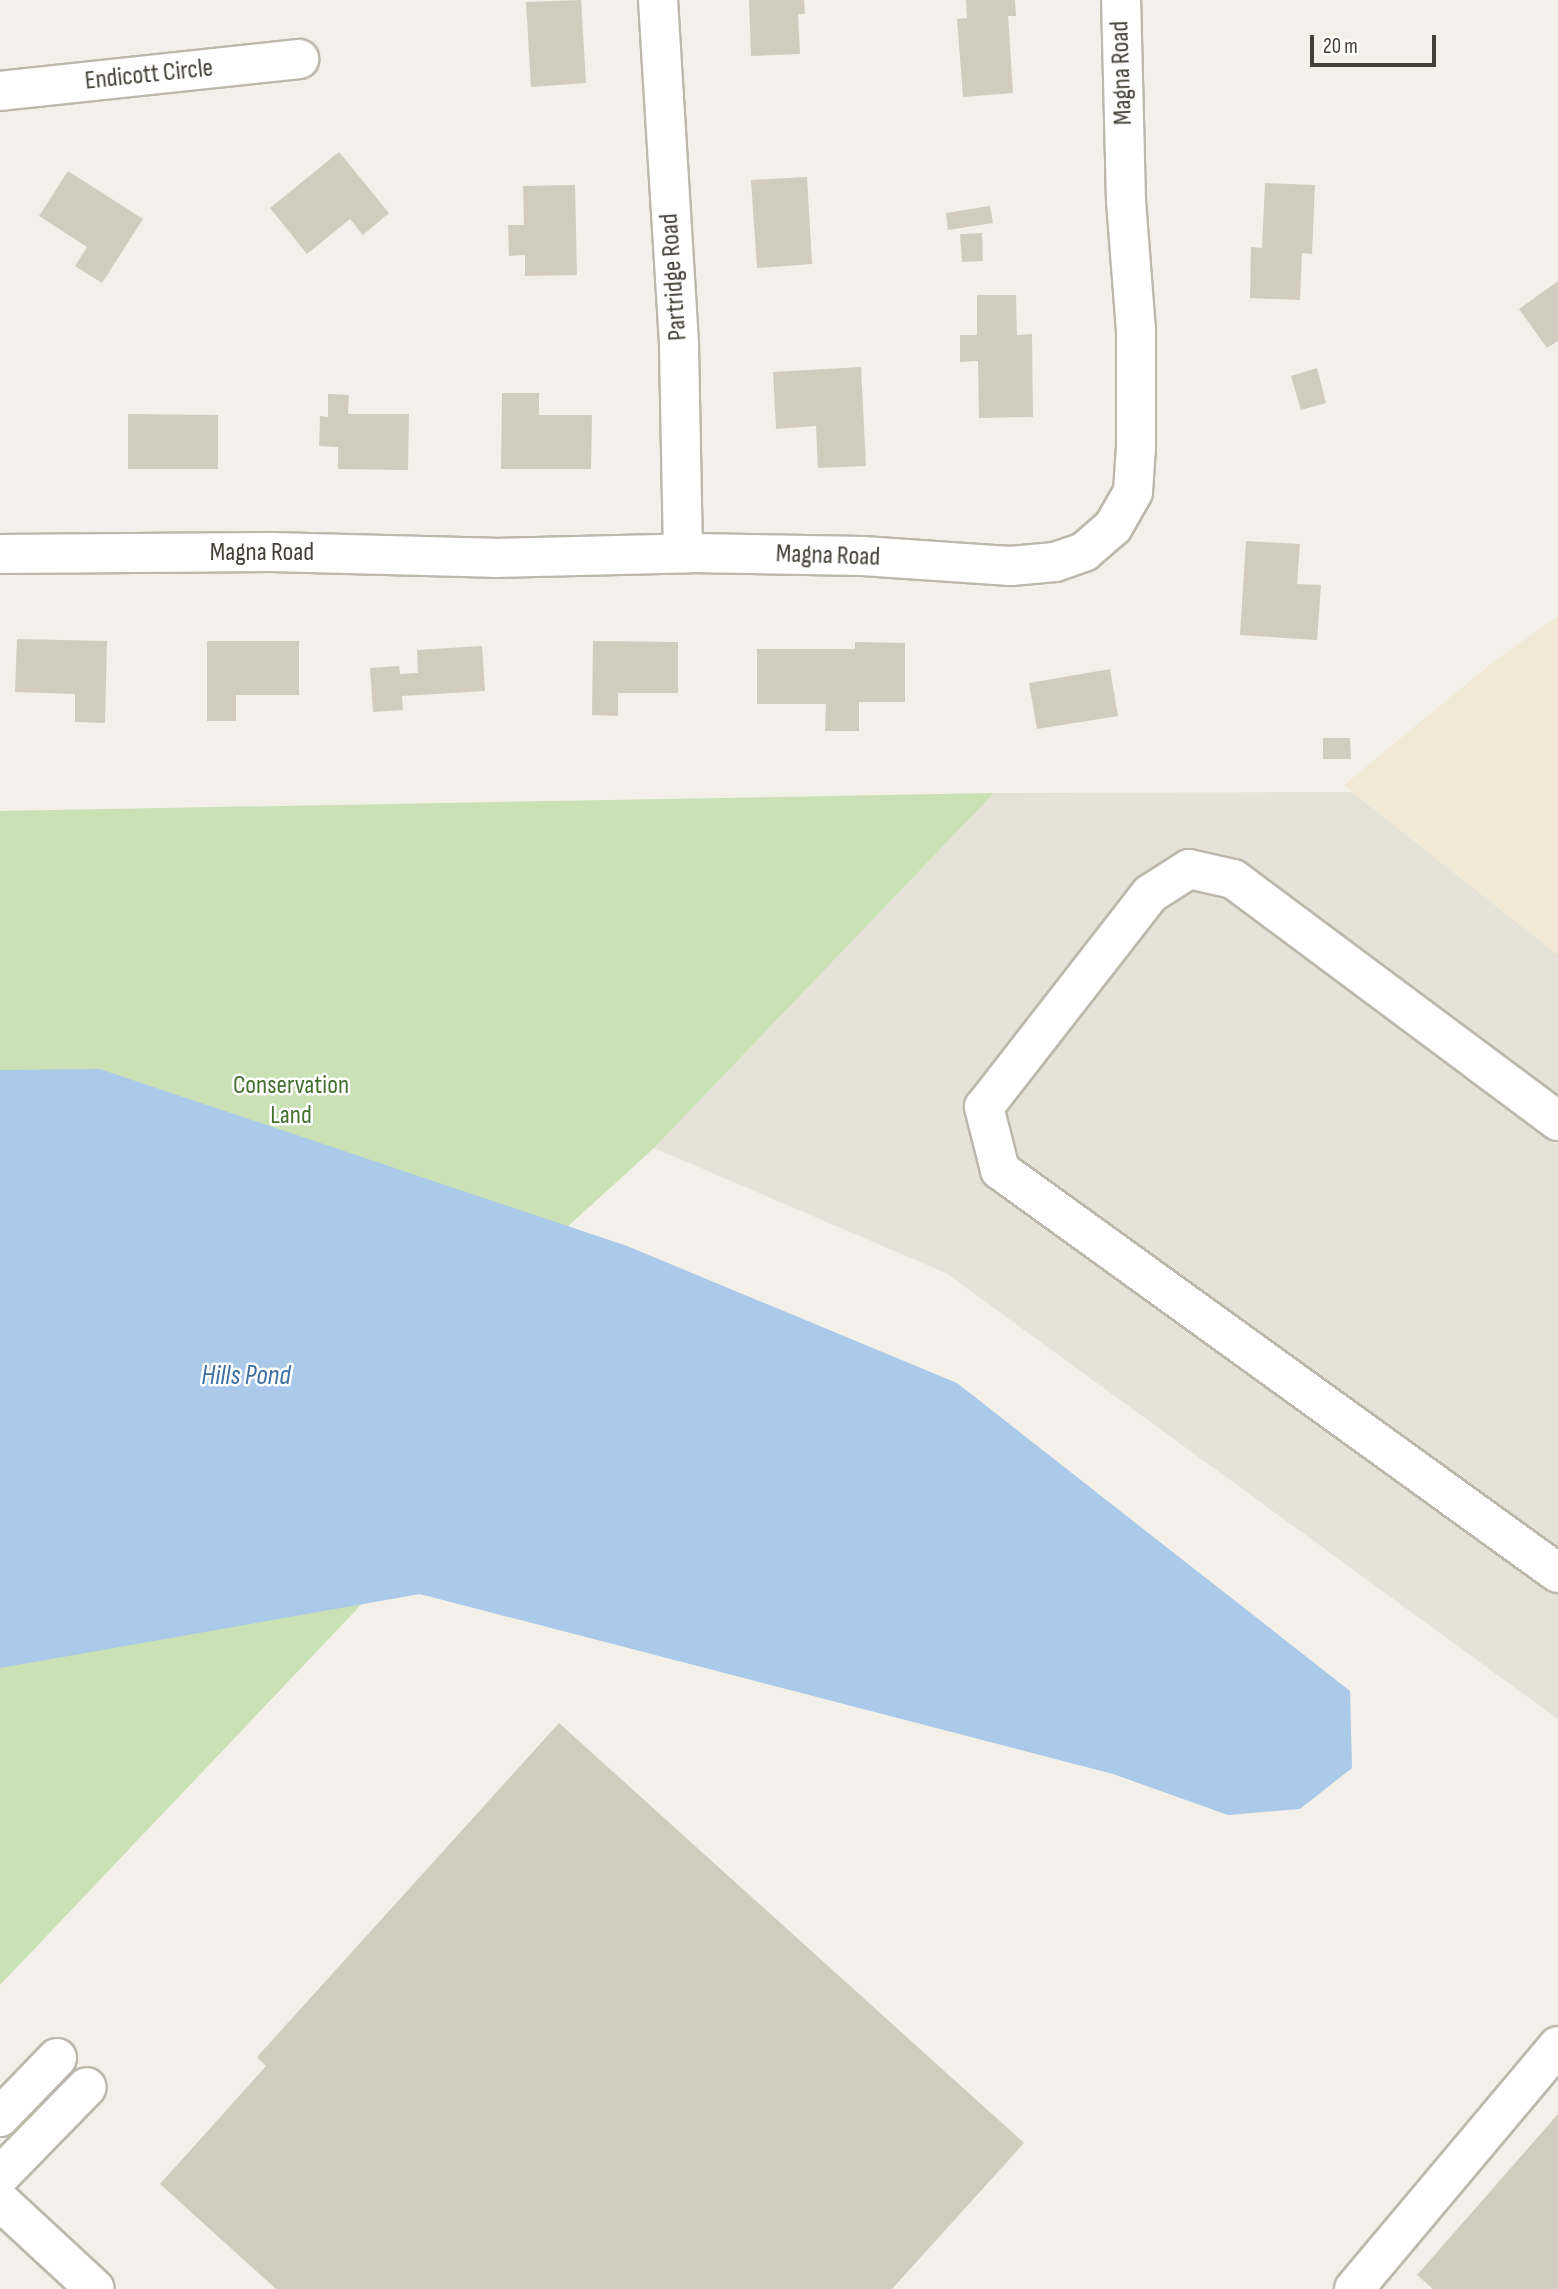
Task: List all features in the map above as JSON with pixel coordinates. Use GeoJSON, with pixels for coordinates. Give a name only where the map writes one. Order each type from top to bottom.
{"type":"FeatureCollection","features":[{"type":"Feature","properties":{"kind":"street","name":"Partridge Road"},"geometry":{"type":"LineString","coordinates":[[658,0],[679,346],[683,553]]}},
{"type":"Feature","properties":{"kind":"street","name":"Magna Road"},"geometry":{"type":"LineString","coordinates":[[0,554],[271,552],[495,558],[683,553],[863,556],[1011,566],[1055,562],[1084,552],[1113,527],[1133,492],[1136,447],[1136,331],[1126,201],[1121,0]]}},
{"type":"Feature","properties":{"kind":"street","name":"Endicott Circle"},"geometry":{"type":"LineString","coordinates":[[0,91],[299,60]]}},
{"type":"Feature","properties":{"kind":"street"},"geometry":{"type":"LineString","coordinates":[[1558,1121],[1233,879],[1189,869],[1150,894],[984,1107],[1000,1170],[1558,1573]]}},
{"type":"Feature","properties":{"kind":"street"},"geometry":{"type":"LineString","coordinates":[[1354,2289],[1558,2046]]}},
{"type":"Feature","properties":{"kind":"street"},"geometry":{"type":"LineString","coordinates":[[0,2117],[57,2058]]}},
{"type":"Feature","properties":{"kind":"street"},"geometry":{"type":"LineString","coordinates":[[0,2176],[87,2087]]}},
{"type":"Feature","properties":{"kind":"street"},"geometry":{"type":"LineString","coordinates":[[0,2201],[95,2289]]}},
{"type":"Feature","properties":{"kind":"shaded area"},"geometry":{"type":"Polygon","coordinates":[[[1558,616],[1558,955],[1344,785],[1492,663],[1558,616]]]}},
{"type":"Feature","properties":{"kind":"shaded area"},"geometry":{"type":"Polygon","coordinates":[[[1352,792],[1558,955],[1558,1719],[946,1273],[654,1148],[994,793],[1352,792]]]}},
{"type":"Feature","properties":{"kind":"green space","name":"Conservation Land"},"geometry":{"type":"Polygon","coordinates":[[[994,793],[654,1148],[544,1248],[531,1611],[377,1588],[0,1985],[0,811],[994,793]]]}},
{"type":"Feature","properties":{"kind":"water","name":"Hills Pond"},"geometry":{"type":"Polygon","coordinates":[[[100,1069],[627,1246],[957,1383],[1350,1691],[1352,1768],[1300,1809],[1228,1815],[1113,1774],[420,1594],[0,1668],[0,1070],[100,1069]]]}},
{"type":"Feature","properties":{"kind":"building"},"geometry":{"type":"Polygon","coordinates":[[[581,0],[586,83],[531,87],[526,2],[581,0]]]}},
{"type":"Feature","properties":{"kind":"building"},"geometry":{"type":"Polygon","coordinates":[[[749,0],[804,0],[805,14],[798,14],[800,54],[751,56],[749,0]]]}},
{"type":"Feature","properties":{"kind":"building"},"geometry":{"type":"Polygon","coordinates":[[[966,0],[1015,0],[1016,16],[1008,16],[1013,93],[963,97],[957,19],[967,18],[966,0]]]}},
{"type":"Feature","properties":{"kind":"building"},"geometry":{"type":"Polygon","coordinates":[[[339,152],[389,213],[363,235],[350,219],[307,254],[270,208],[339,152]]]}},
{"type":"Feature","properties":{"kind":"building"},"geometry":{"type":"Polygon","coordinates":[[[68,171],[143,219],[102,283],[75,266],[87,247],[39,216],[68,171]]]}},
{"type":"Feature","properties":{"kind":"building"},"geometry":{"type":"Polygon","coordinates":[[[807,177],[812,264],[757,268],[751,180],[807,177]]]}},
{"type":"Feature","properties":{"kind":"building"},"geometry":{"type":"Polygon","coordinates":[[[1265,183],[1315,185],[1312,254],[1302,253],[1300,300],[1250,298],[1251,247],[1262,248],[1265,183]]]}},
{"type":"Feature","properties":{"kind":"building"},"geometry":{"type":"Polygon","coordinates":[[[575,185],[577,275],[525,276],[525,255],[509,256],[508,225],[524,225],[523,186],[575,185]]]}},
{"type":"Feature","properties":{"kind":"building"},"geometry":{"type":"Polygon","coordinates":[[[990,206],[993,223],[948,230],[946,213],[990,206]]]}},
{"type":"Feature","properties":{"kind":"building"},"geometry":{"type":"Polygon","coordinates":[[[982,233],[983,261],[962,262],[960,234],[982,233]]]}},
{"type":"Feature","properties":{"kind":"building"},"geometry":{"type":"Polygon","coordinates":[[[1558,281],[1558,341],[1547,348],[1519,309],[1558,281]]]}},
{"type":"Feature","properties":{"kind":"building"},"geometry":{"type":"Polygon","coordinates":[[[977,295],[1016,295],[1017,335],[1032,334],[1033,417],[979,418],[978,361],[960,362],[960,335],[977,335],[977,295]]]}},
{"type":"Feature","properties":{"kind":"building"},"geometry":{"type":"Polygon","coordinates":[[[861,367],[866,466],[818,468],[816,426],[776,429],[773,372],[861,367]]]}},
{"type":"Feature","properties":{"kind":"building"},"geometry":{"type":"Polygon","coordinates":[[[1317,368],[1326,403],[1301,410],[1291,376],[1317,368]]]}},
{"type":"Feature","properties":{"kind":"building"},"geometry":{"type":"Polygon","coordinates":[[[502,393],[539,393],[539,415],[592,415],[591,469],[501,469],[502,393]]]}},
{"type":"Feature","properties":{"kind":"building"},"geometry":{"type":"Polygon","coordinates":[[[328,394],[349,395],[348,414],[409,414],[408,470],[338,469],[338,447],[319,446],[320,416],[328,417],[328,394]]]}},
{"type":"Feature","properties":{"kind":"building"},"geometry":{"type":"Polygon","coordinates":[[[128,414],[218,415],[218,469],[128,469],[128,414]]]}},
{"type":"Feature","properties":{"kind":"building"},"geometry":{"type":"Polygon","coordinates":[[[1246,541],[1300,544],[1297,584],[1321,585],[1317,640],[1240,635],[1246,541]]]}},
{"type":"Feature","properties":{"kind":"building"},"geometry":{"type":"Polygon","coordinates":[[[17,639],[107,641],[105,723],[75,722],[75,694],[15,692],[17,639]]]}},
{"type":"Feature","properties":{"kind":"building"},"geometry":{"type":"Polygon","coordinates":[[[207,641],[299,641],[299,695],[236,695],[236,721],[207,721],[207,641]]]}},
{"type":"Feature","properties":{"kind":"building"},"geometry":{"type":"Polygon","coordinates":[[[593,641],[678,642],[678,693],[618,693],[618,716],[592,715],[593,641]]]}},
{"type":"Feature","properties":{"kind":"building"},"geometry":{"type":"Polygon","coordinates":[[[855,642],[905,643],[905,702],[859,702],[859,731],[825,731],[826,704],[757,704],[757,649],[855,649],[855,642]]]}},
{"type":"Feature","properties":{"kind":"building"},"geometry":{"type":"Polygon","coordinates":[[[482,646],[485,691],[402,696],[403,710],[373,712],[370,668],[399,666],[400,674],[418,673],[417,650],[482,646]]]}},
{"type":"Feature","properties":{"kind":"building"},"geometry":{"type":"Polygon","coordinates":[[[1110,669],[1118,716],[1037,729],[1029,683],[1110,669]]]}},
{"type":"Feature","properties":{"kind":"building"},"geometry":{"type":"Polygon","coordinates":[[[1323,738],[1350,738],[1351,759],[1323,759],[1323,738]]]}},
{"type":"Feature","properties":{"kind":"building"},"geometry":{"type":"Polygon","coordinates":[[[559,1723],[1024,2143],[892,2289],[276,2289],[160,2184],[266,2066],[257,2057],[559,1723]]]}},
{"type":"Feature","properties":{"kind":"building"},"geometry":{"type":"Polygon","coordinates":[[[1558,2114],[1558,2289],[1433,2289],[1417,2275],[1558,2114]]]}}]}
